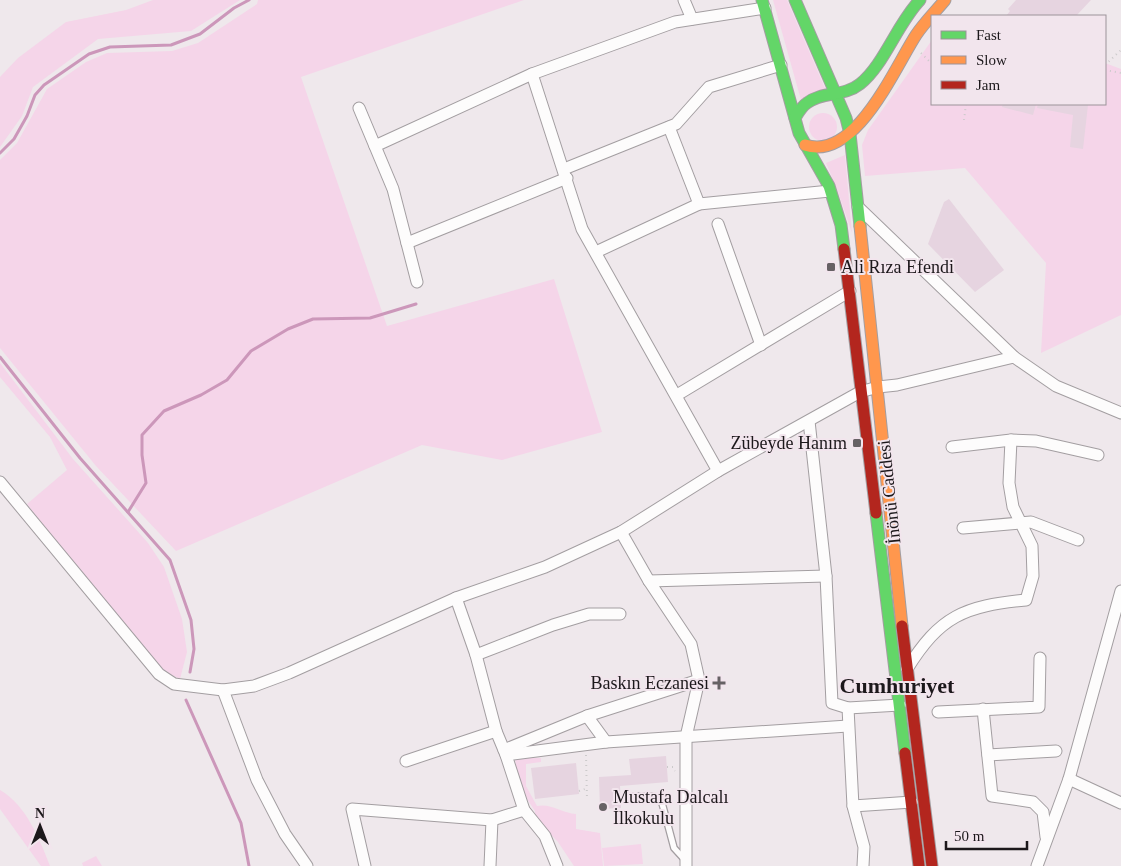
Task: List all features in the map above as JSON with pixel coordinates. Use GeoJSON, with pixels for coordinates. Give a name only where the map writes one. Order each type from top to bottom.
{"type":"FeatureCollection","features":[{"type":"Feature","properties":{"kind":"main road"},"geometry":{"type":"LineString","coordinates":[[795,0],[836,96]]}},
{"type":"Feature","properties":{"kind":"main road"},"geometry":{"type":"LineString","coordinates":[[795,118],[806,102],[816,98],[846,93],[868,77],[906,15],[920,0]]}},
{"type":"Feature","properties":{"kind":"main road"},"geometry":{"type":"LineString","coordinates":[[932,15],[945,0]]}},
{"type":"Feature","properties":{"kind":"main road"},"geometry":{"type":"LineString","coordinates":[[764,4],[795,118]]}},
{"type":"Feature","properties":{"kind":"main road"},"geometry":{"type":"LineString","coordinates":[[805,145],[817,149],[825,148],[850,134],[890,82],[919,30],[931,16]]}},
{"type":"Feature","properties":{"kind":"main road","name":"İnönü Caddesi"},"geometry":{"type":"LineString","coordinates":[[836,96],[846,118],[850,134],[907,669],[932,866]]}},
{"type":"Feature","properties":{"kind":"main road","name":"İnönü Caddesi"},"geometry":{"type":"LineString","coordinates":[[795,118],[799,133],[830,191],[841,225],[919,866]]}},
{"type":"Feature","properties":{"kind":"street"},"geometry":{"type":"LineString","coordinates":[[684,0],[692,20]]}},
{"type":"Feature","properties":{"kind":"street"},"geometry":{"type":"LineString","coordinates":[[375,146],[532,74],[675,22],[764,4]]}},
{"type":"Feature","properties":{"kind":"street"},"geometry":{"type":"LineString","coordinates":[[407,243],[676,124],[709,87],[781,65]]}},
{"type":"Feature","properties":{"kind":"street"},"geometry":{"type":"LineString","coordinates":[[532,74],[582,228],[718,471]]}},
{"type":"Feature","properties":{"kind":"street"},"geometry":{"type":"LineString","coordinates":[[360,108],[392,189],[417,282]]}},
{"type":"Feature","properties":{"kind":"street"},"geometry":{"type":"LineString","coordinates":[[670,127],[699,204]]}},
{"type":"Feature","properties":{"kind":"street"},"geometry":{"type":"LineString","coordinates":[[596,252],[699,204],[830,191]]}},
{"type":"Feature","properties":{"kind":"street"},"geometry":{"type":"LineString","coordinates":[[858,207],[1014,357],[1056,386],[1121,413]]}},
{"type":"Feature","properties":{"kind":"street"},"geometry":{"type":"LineString","coordinates":[[718,224],[761,345]]}},
{"type":"Feature","properties":{"kind":"street"},"geometry":{"type":"LineString","coordinates":[[677,395],[850,291]]}},
{"type":"Feature","properties":{"kind":"street"},"geometry":{"type":"LineString","coordinates":[[0,482],[159,674],[174,684],[223,690],[254,686],[289,673],[456,598],[545,567],[620,532],[718,471],[860,392],[878,387],[896,386],[1014,357]]}},
{"type":"Feature","properties":{"kind":"street"},"geometry":{"type":"LineString","coordinates":[[809,421],[826,576],[832,703],[848,708],[900,705]]}},
{"type":"Feature","properties":{"kind":"street"},"geometry":{"type":"LineString","coordinates":[[907,669],[921,645],[946,621],[976,608],[1026,600],[1033,576],[1032,546],[1014,507],[1009,483],[1011,440]]}},
{"type":"Feature","properties":{"kind":"street"},"geometry":{"type":"LineString","coordinates":[[952,447],[1011,440],[1036,441],[1098,454]]}},
{"type":"Feature","properties":{"kind":"street"},"geometry":{"type":"LineString","coordinates":[[963,528],[1031,522],[1078,540]]}},
{"type":"Feature","properties":{"kind":"street"},"geometry":{"type":"LineString","coordinates":[[620,532],[649,582],[691,644],[699,680],[686,737],[686,864]]}},
{"type":"Feature","properties":{"kind":"street"},"geometry":{"type":"LineString","coordinates":[[649,582],[826,576]]}},
{"type":"Feature","properties":{"kind":"street"},"geometry":{"type":"LineString","coordinates":[[1037,866],[1069,779],[1121,591]]}},
{"type":"Feature","properties":{"kind":"street"},"geometry":{"type":"LineString","coordinates":[[456,598],[476,655],[496,731],[524,810],[545,836],[557,866]]}},
{"type":"Feature","properties":{"kind":"street"},"geometry":{"type":"LineString","coordinates":[[476,655],[553,624],[589,614],[620,614]]}},
{"type":"Feature","properties":{"kind":"street"},"geometry":{"type":"LineString","coordinates":[[938,712],[1039,707],[1040,658]]}},
{"type":"Feature","properties":{"kind":"street"},"geometry":{"type":"LineString","coordinates":[[505,753],[587,716],[699,680]]}},
{"type":"Feature","properties":{"kind":"street"},"geometry":{"type":"LineString","coordinates":[[223,690],[257,780],[285,834],[307,866]]}},
{"type":"Feature","properties":{"kind":"street"},"geometry":{"type":"LineString","coordinates":[[848,708],[853,806],[864,847],[863,866]]}},
{"type":"Feature","properties":{"kind":"street"},"geometry":{"type":"LineString","coordinates":[[983,709],[992,796],[1033,802],[1043,812],[1047,840]]}},
{"type":"Feature","properties":{"kind":"street"},"geometry":{"type":"LineString","coordinates":[[587,716],[606,742]]}},
{"type":"Feature","properties":{"kind":"street"},"geometry":{"type":"LineString","coordinates":[[505,753],[606,742],[848,726]]}},
{"type":"Feature","properties":{"kind":"street"},"geometry":{"type":"LineString","coordinates":[[406,762],[496,731]]}},
{"type":"Feature","properties":{"kind":"street"},"geometry":{"type":"LineString","coordinates":[[988,756],[1056,751]]}},
{"type":"Feature","properties":{"kind":"street"},"geometry":{"type":"LineString","coordinates":[[1069,779],[1121,803]]}},
{"type":"Feature","properties":{"kind":"street"},"geometry":{"type":"LineString","coordinates":[[853,806],[912,802]]}},
{"type":"Feature","properties":{"kind":"street"},"geometry":{"type":"LineString","coordinates":[[365,866],[352,809],[492,820],[524,810]]}},
{"type":"Feature","properties":{"kind":"street"},"geometry":{"type":"LineString","coordinates":[[490,866],[492,820]]}},
{"type":"Feature","properties":{"kind":"lane"},"geometry":{"type":"LineString","coordinates":[[633,796],[653,796],[662,802],[674,848],[686,864]]}},
{"type":"Feature","properties":{"kind":"path"},"geometry":{"type":"LineString","coordinates":[[1106,64],[1121,50]]}},
{"type":"Feature","properties":{"kind":"path"},"geometry":{"type":"LineString","coordinates":[[1106,70],[1121,73]]}},
{"type":"Feature","properties":{"kind":"path"},"geometry":{"type":"LineString","coordinates":[[964,120],[966,105]]}},
{"type":"Feature","properties":{"kind":"path"},"geometry":{"type":"LineString","coordinates":[[585,745],[587,800]]}},
{"type":"Feature","properties":{"kind":"path"},"geometry":{"type":"LineString","coordinates":[[579,791],[588,788]]}},
{"type":"Feature","properties":{"kind":"shaded area"},"geometry":{"type":"Polygon","coordinates":[[[153,0],[240,0],[191,31],[98,39],[33,87],[22,116],[0,147],[0,77],[18,58],[66,22],[126,10],[153,0]]]}},
{"type":"Feature","properties":{"kind":"shaded area"},"geometry":{"type":"Polygon","coordinates":[[[258,0],[524,0],[301,77],[387,326],[554,279],[602,432],[502,460],[422,445],[176,551],[96,466],[0,348],[0,160],[17,143],[47,89],[86,62],[107,53],[172,51],[198,43],[257,4],[258,0]]]}},
{"type":"Feature","properties":{"kind":"shaded area"},"geometry":{"type":"Polygon","coordinates":[[[773,0],[787,0],[827,93],[801,100],[773,0]]]}},
{"type":"Feature","properties":{"kind":"shaded area"},"geometry":{"type":"Polygon","coordinates":[[[931,41],[931,105],[1106,105],[1106,63],[1121,69],[1121,315],[1041,353],[1046,263],[965,168],[865,176],[862,145],[868,130],[931,41]]]}},
{"type":"Feature","properties":{"kind":"shaded area"},"geometry":{"type":"Polygon","coordinates":[[[823,113],[833,117],[837,127],[833,137],[823,141],[813,137],[809,127],[813,117],[823,113]]]}},
{"type":"Feature","properties":{"kind":"shaded area"},"geometry":{"type":"Polygon","coordinates":[[[845,155],[852,233],[826,163],[845,155]]]}},
{"type":"Feature","properties":{"kind":"shaded area"},"geometry":{"type":"Polygon","coordinates":[[[0,363],[73,459],[148,543],[164,567],[182,619],[187,652],[180,679],[165,672],[76,571],[27,504],[67,470],[50,437],[0,377],[0,363]]]}},
{"type":"Feature","properties":{"kind":"shaded area"},"geometry":{"type":"Polygon","coordinates":[[[515,757],[541,758],[541,762],[526,764],[526,786],[537,806],[552,807],[576,814],[576,829],[600,833],[603,866],[574,866],[558,842],[535,818],[535,811],[517,784],[515,757]]]}},
{"type":"Feature","properties":{"kind":"shaded area"},"geometry":{"type":"Polygon","coordinates":[[[0,790],[17,804],[31,823],[50,866],[41,866],[0,809],[0,790]]]}},
{"type":"Feature","properties":{"kind":"shaded area"},"geometry":{"type":"Polygon","coordinates":[[[641,844],[643,864],[604,866],[602,848],[641,844]]]}},
{"type":"Feature","properties":{"kind":"shaded area"},"geometry":{"type":"Polygon","coordinates":[[[96,856],[102,866],[83,866],[82,863],[96,856]]]}},
{"type":"Feature","properties":{"kind":"building"},"geometry":{"type":"Polygon","coordinates":[[[1016,0],[1091,0],[1077,15],[1007,15],[1010,11],[1008,9],[1016,0]]]}},
{"type":"Feature","properties":{"kind":"building"},"geometry":{"type":"Polygon","coordinates":[[[1003,105],[1036,105],[1033,115],[1002,107],[1003,105]]]}},
{"type":"Feature","properties":{"kind":"building"},"geometry":{"type":"Polygon","coordinates":[[[1038,105],[1088,105],[1083,149],[1070,147],[1073,115],[1037,108],[1038,105]]]}},
{"type":"Feature","properties":{"kind":"building"},"geometry":{"type":"Polygon","coordinates":[[[949,199],[1004,270],[975,292],[928,244],[944,202],[949,199]]]}},
{"type":"Feature","properties":{"kind":"building"},"geometry":{"type":"Polygon","coordinates":[[[666,756],[668,782],[620,786],[621,808],[600,809],[599,777],[631,775],[629,759],[666,756]]]}},
{"type":"Feature","properties":{"kind":"building"},"geometry":{"type":"Polygon","coordinates":[[[576,763],[579,794],[535,799],[531,768],[576,763]]]}},
{"type":"Feature","properties":{"kind":"waterway"},"geometry":{"type":"LineString","coordinates":[[0,153],[14,139],[27,116],[35,95],[44,85],[89,54],[110,47],[171,45],[200,34],[234,8],[249,0]]}},
{"type":"Feature","properties":{"kind":"waterway"},"geometry":{"type":"LineString","coordinates":[[128,512],[146,483],[142,455],[142,435],[164,411],[201,395],[227,380],[251,351],[288,329],[313,319],[370,318],[416,304]]}},
{"type":"Feature","properties":{"kind":"waterway"},"geometry":{"type":"LineString","coordinates":[[0,357],[80,458],[170,560],[191,620],[194,649],[190,672]]}},
{"type":"Feature","properties":{"kind":"waterway"},"geometry":{"type":"LineString","coordinates":[[186,700],[241,823],[249,866]]}},
{"type":"Feature","properties":{"kind":"traffic: fast"},"geometry":{"type":"LineString","coordinates":[[762,0],[799,133],[829,186],[841,225],[844,249]]}},
{"type":"Feature","properties":{"kind":"traffic: fast"},"geometry":{"type":"LineString","coordinates":[[795,0],[846,118],[850,134],[860,226]]}},
{"type":"Feature","properties":{"kind":"traffic: fast"},"geometry":{"type":"LineString","coordinates":[[795,118],[803,106],[813,99],[847,91],[860,84],[869,76],[904,21],[920,0]]}},
{"type":"Feature","properties":{"kind":"traffic: fast"},"geometry":{"type":"LineString","coordinates":[[876,513],[905,753]]}},
{"type":"Feature","properties":{"kind":"traffic: slow"},"geometry":{"type":"LineString","coordinates":[[932,15],[945,0]]}},
{"type":"Feature","properties":{"kind":"traffic: slow"},"geometry":{"type":"LineString","coordinates":[[805,145],[823,147],[840,140],[856,127],[871,109],[916,35],[931,16]]}},
{"type":"Feature","properties":{"kind":"traffic: slow"},"geometry":{"type":"LineString","coordinates":[[860,226],[902,626]]}},
{"type":"Feature","properties":{"kind":"traffic: jam"},"geometry":{"type":"LineString","coordinates":[[844,249],[876,513]]}},
{"type":"Feature","properties":{"kind":"traffic: jam"},"geometry":{"type":"LineString","coordinates":[[902,626],[932,866]]}},
{"type":"Feature","properties":{"kind":"traffic: jam"},"geometry":{"type":"LineString","coordinates":[[905,753],[919,866]]}},
{"type":"Feature","properties":{"kind":"place","name":"Ali Rıza Efendi"},"geometry":{"type":"Point","coordinates":[831,267]}},
{"type":"Feature","properties":{"kind":"place","name":"Zübeyde Hanım"},"geometry":{"type":"Point","coordinates":[857,443]}},
{"type":"Feature","properties":{"kind":"place","name":"Baskın Eczanesi"},"geometry":{"type":"Point","coordinates":[719,683]}},
{"type":"Feature","properties":{"kind":"place","name":"Mustafa Dalcalı İlkokulu"},"geometry":{"type":"Point","coordinates":[603,807]}},
{"type":"Feature","properties":{"kind":"district","name":"Cumhuriyet"},"geometry":{"type":"Point","coordinates":[897,685]}}]}
